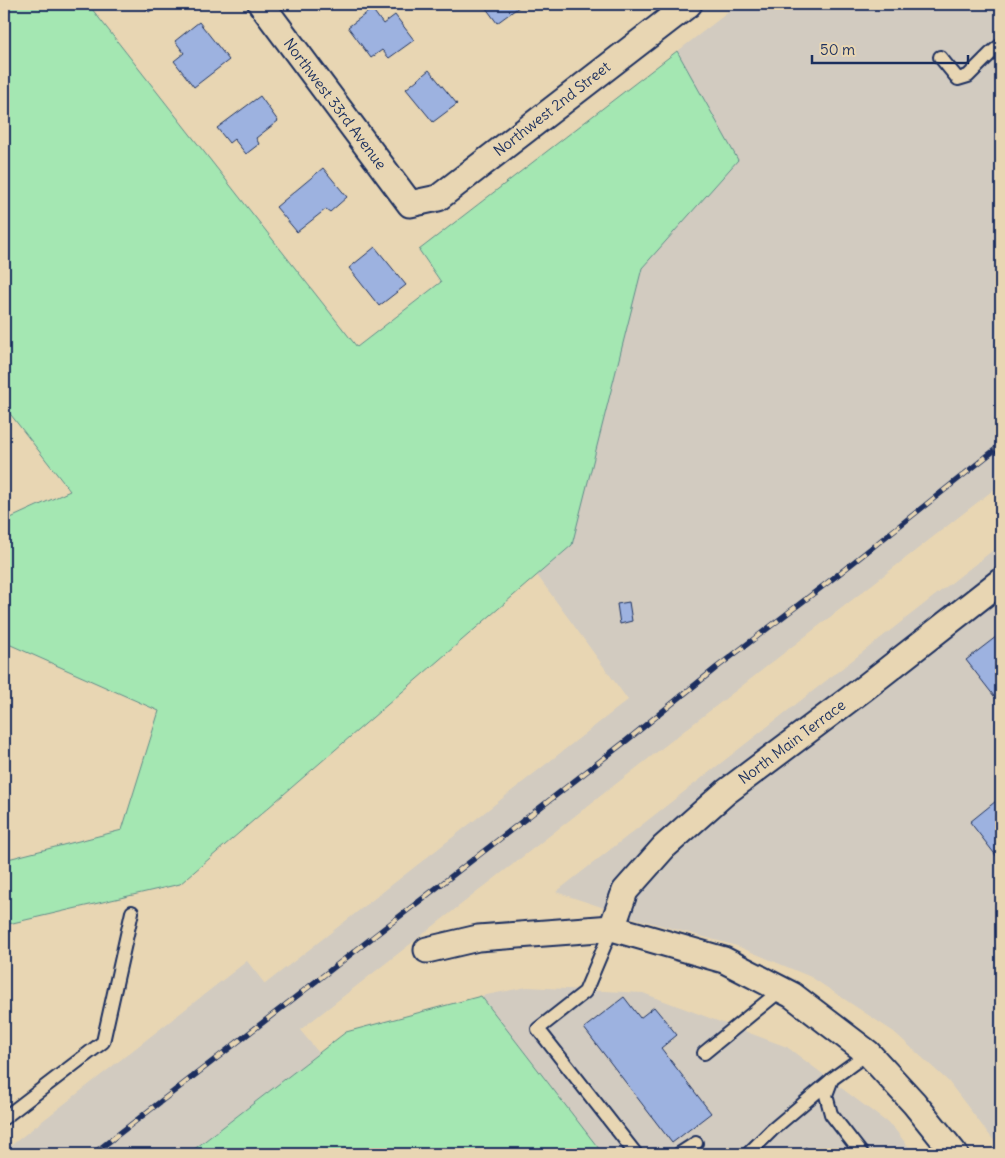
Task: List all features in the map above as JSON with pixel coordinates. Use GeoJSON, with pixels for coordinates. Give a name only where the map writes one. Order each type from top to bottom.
{"type":"FeatureCollection","features":[{"type":"Feature","properties":{"kind":"street","name":"Northwest 33rd Avenue"},"geometry":{"type":"LineString","coordinates":[[260,4],[410,204]]}},
{"type":"Feature","properties":{"kind":"street","name":"Northwest 2nd Street"},"geometry":{"type":"LineString","coordinates":[[410,204],[438,198],[689,4]]}},
{"type":"Feature","properties":{"kind":"street","name":"North Main Terrace"},"geometry":{"type":"LineString","coordinates":[[612,928],[625,891],[664,847],[719,798],[1000,583]]}},
{"type":"Feature","properties":{"kind":"street"},"geometry":{"type":"LineString","coordinates":[[427,950],[478,938],[612,928],[724,960],[792,995],[868,1053],[914,1103],[955,1154]]}},
{"type":"Feature","properties":{"kind":"lane"},"geometry":{"type":"LineString","coordinates":[[940,57],[958,79],[968,76],[1001,45]]}},
{"type":"Feature","properties":{"kind":"lane"},"geometry":{"type":"LineString","coordinates":[[4,1118],[103,1042],[132,912]]}},
{"type":"Feature","properties":{"kind":"lane"},"geometry":{"type":"LineString","coordinates":[[612,928],[584,992],[538,1029],[636,1154]]}},
{"type":"Feature","properties":{"kind":"lane"},"geometry":{"type":"LineString","coordinates":[[704,1053],[781,990]]}},
{"type":"Feature","properties":{"kind":"lane"},"geometry":{"type":"LineString","coordinates":[[748,1154],[772,1130],[832,1079],[868,1053]]}},
{"type":"Feature","properties":{"kind":"lane"},"geometry":{"type":"LineString","coordinates":[[832,1079],[826,1095],[831,1114],[862,1154]]}},
{"type":"Feature","properties":{"kind":"lane"},"geometry":{"type":"LineString","coordinates":[[679,1154],[696,1143]]}},
{"type":"Feature","properties":{"kind":"shaded area"},"geometry":{"type":"Polygon","coordinates":[[[739,4],[1001,4],[1001,484],[300,1030],[319,1053],[188,1154],[4,1154],[4,1151],[247,961],[265,984],[628,700],[537,575],[357,347],[441,282],[419,250],[739,4]]]}},
{"type":"Feature","properties":{"kind":"shaded area"},"geometry":{"type":"Polygon","coordinates":[[[1001,544],[1001,1150],[948,1081],[894,1032],[811,977],[737,946],[641,920],[556,892],[1001,544]]]}},
{"type":"Feature","properties":{"kind":"shaded area"},"geometry":{"type":"Polygon","coordinates":[[[527,987],[643,993],[787,1047],[893,1127],[914,1154],[603,1154],[481,996],[527,987]]]}},
{"type":"Feature","properties":{"kind":"green space"},"geometry":{"type":"Polygon","coordinates":[[[4,4],[88,4],[357,347],[441,282],[419,250],[677,51],[738,160],[642,268],[572,545],[180,884],[4,925],[4,860],[122,830],[159,711],[4,642],[4,521],[70,491],[4,406],[4,4]]]}},
{"type":"Feature","properties":{"kind":"green space"},"geometry":{"type":"Polygon","coordinates":[[[481,996],[603,1154],[188,1154],[346,1032],[481,996]]]}},
{"type":"Feature","properties":{"kind":"building"},"geometry":{"type":"Polygon","coordinates":[[[142,4],[160,4],[149,12],[142,4]]]}},
{"type":"Feature","properties":{"kind":"building"},"geometry":{"type":"Polygon","coordinates":[[[483,4],[523,4],[497,23],[483,4]]]}},
{"type":"Feature","properties":{"kind":"building"},"geometry":{"type":"Polygon","coordinates":[[[372,9],[383,24],[395,15],[414,40],[389,58],[382,50],[371,58],[348,27],[372,9]]]}},
{"type":"Feature","properties":{"kind":"building"},"geometry":{"type":"Polygon","coordinates":[[[199,22],[229,60],[194,87],[174,61],[184,53],[175,41],[199,22]]]}},
{"type":"Feature","properties":{"kind":"building"},"geometry":{"type":"Polygon","coordinates":[[[429,70],[457,104],[433,122],[406,89],[429,70]]]}},
{"type":"Feature","properties":{"kind":"building"},"geometry":{"type":"Polygon","coordinates":[[[260,96],[278,121],[256,138],[259,144],[246,154],[234,139],[229,143],[217,128],[260,96]]]}},
{"type":"Feature","properties":{"kind":"building"},"geometry":{"type":"Polygon","coordinates":[[[323,168],[347,197],[330,212],[326,209],[297,232],[276,207],[323,168]]]}},
{"type":"Feature","properties":{"kind":"building"},"geometry":{"type":"Polygon","coordinates":[[[375,247],[406,285],[379,306],[349,268],[375,247]]]}},
{"type":"Feature","properties":{"kind":"building"},"geometry":{"type":"Polygon","coordinates":[[[629,602],[632,621],[620,624],[617,604],[629,602]]]}},
{"type":"Feature","properties":{"kind":"building"},"geometry":{"type":"Polygon","coordinates":[[[1001,633],[1001,705],[966,660],[1001,633]]]}},
{"type":"Feature","properties":{"kind":"building"},"geometry":{"type":"Polygon","coordinates":[[[1001,797],[1001,862],[970,822],[1001,797]]]}},
{"type":"Feature","properties":{"kind":"building"},"geometry":{"type":"Polygon","coordinates":[[[624,997],[640,1018],[654,1007],[677,1035],[661,1048],[711,1113],[672,1143],[584,1028],[624,997]]]}},
{"type":"Feature","properties":{"kind":"building"},"geometry":{"type":"Polygon","coordinates":[[[806,1147],[812,1154],[796,1154],[806,1147]]]}},
{"type":"Feature","properties":{"kind":"railway"},"geometry":{"type":"LineString","coordinates":[[93,1154],[626,741],[716,668],[840,573],[1001,445]]}}]}
